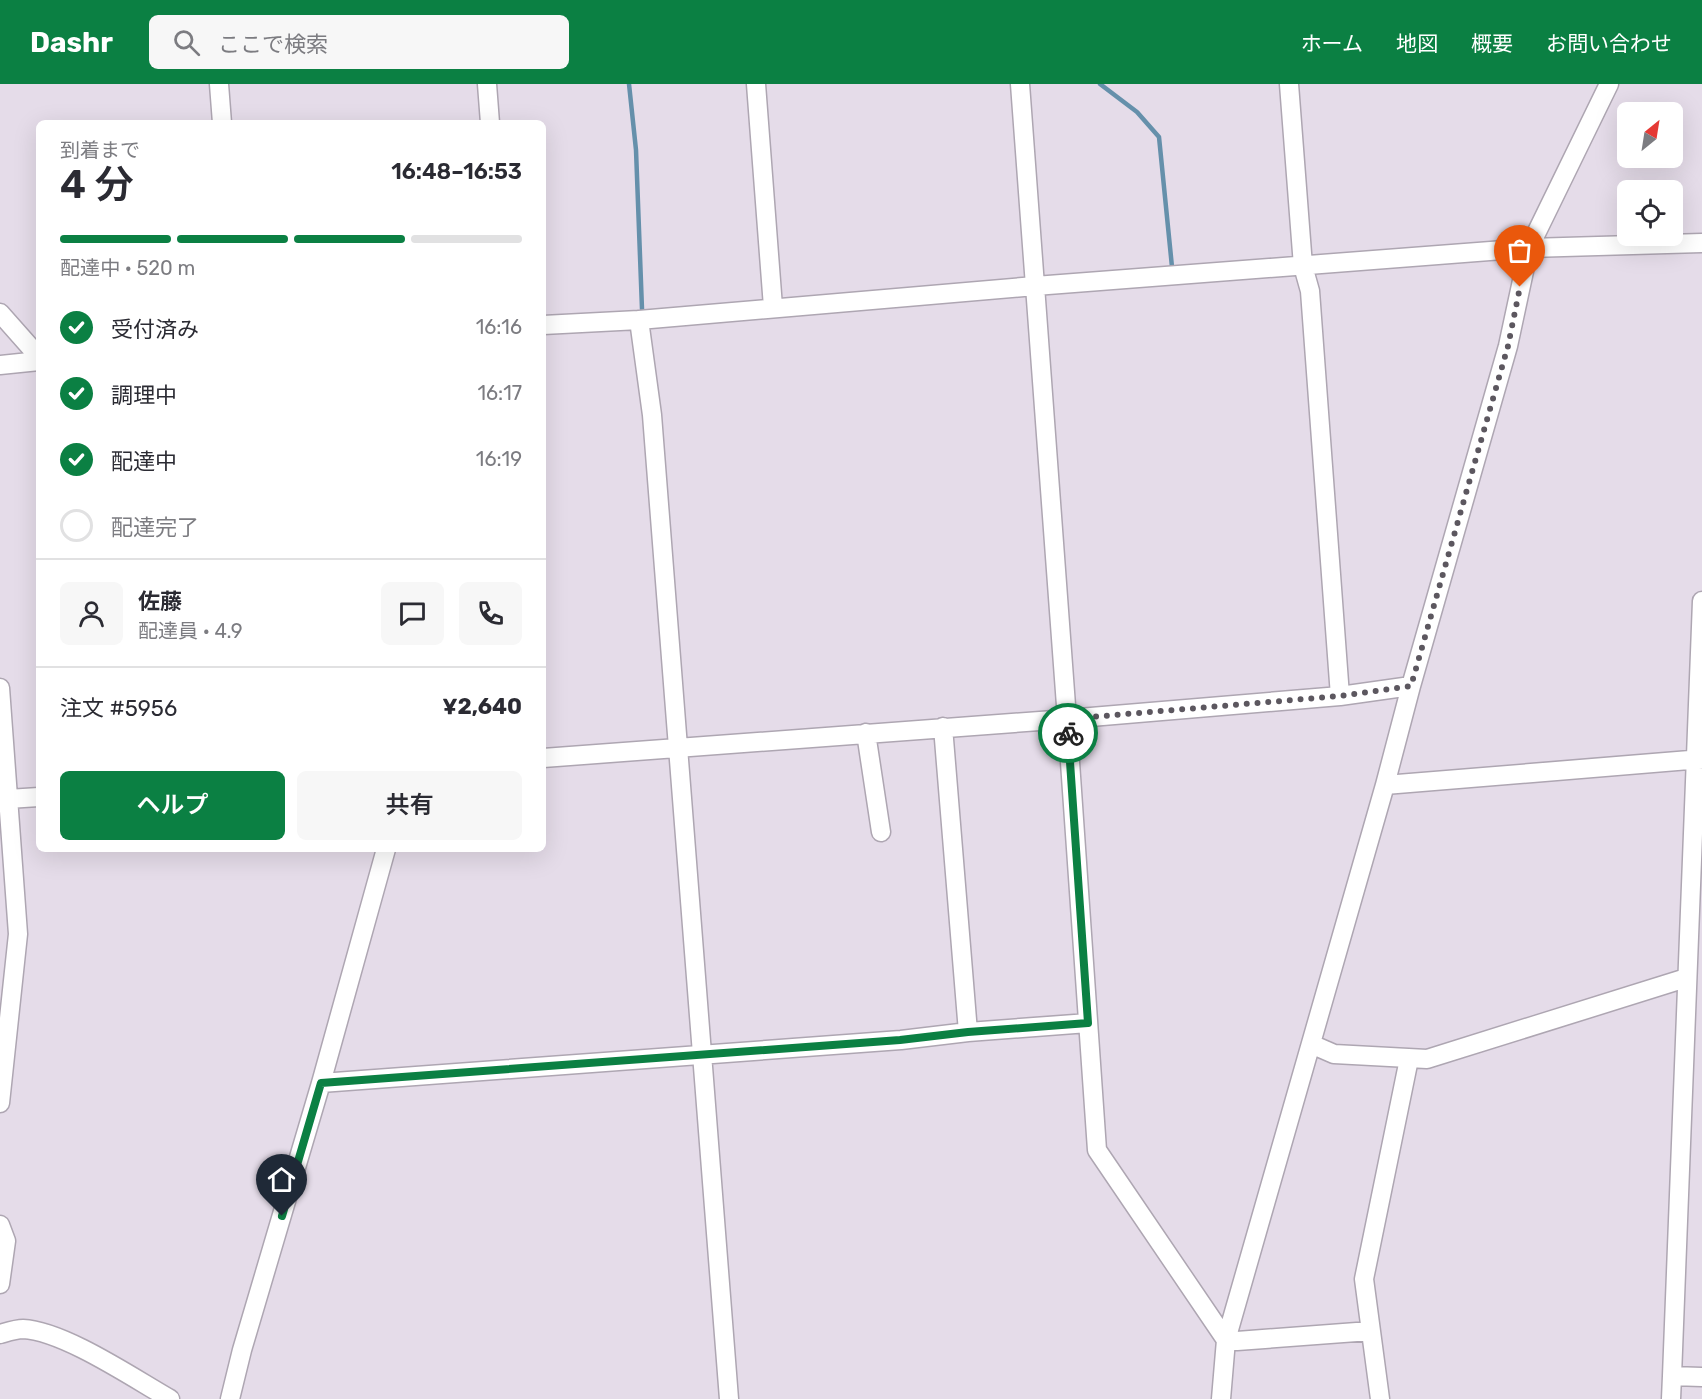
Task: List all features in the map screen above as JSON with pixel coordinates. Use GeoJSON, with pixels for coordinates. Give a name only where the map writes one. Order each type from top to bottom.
{"type":"FeatureCollection","features":[{"type":"Feature","properties":{"kind":"street"},"geometry":{"type":"LineString","coordinates":[[219,84],[222,120]]}},
{"type":"Feature","properties":{"kind":"street"},"geometry":{"type":"LineString","coordinates":[[487,84],[490,120]]}},
{"type":"Feature","properties":{"kind":"street"},"geometry":{"type":"LineString","coordinates":[[756,84],[773,307]]}},
{"type":"Feature","properties":{"kind":"street"},"geometry":{"type":"LineString","coordinates":[[1020,84],[1097,1150],[1226,1340]]}},
{"type":"Feature","properties":{"kind":"street"},"geometry":{"type":"LineString","coordinates":[[1289,84],[1303,266],[1310,291],[1340,696]]}},
{"type":"Feature","properties":{"kind":"street"},"geometry":{"type":"LineString","coordinates":[[1221,1399],[1226,1340],[1508,346],[1529,248],[1609,84]]}},
{"type":"Feature","properties":{"kind":"street"},"geometry":{"type":"LineString","coordinates":[[546,325],[639,320],[773,307],[1529,248],[1702,243]]}},
{"type":"Feature","properties":{"kind":"street"},"geometry":{"type":"LineString","coordinates":[[0,313],[36,355]]}},
{"type":"Feature","properties":{"kind":"street"},"geometry":{"type":"LineString","coordinates":[[639,320],[652,415],[729,1399]]}},
{"type":"Feature","properties":{"kind":"street"},"geometry":{"type":"LineString","coordinates":[[0,364],[36,359]]}},
{"type":"Feature","properties":{"kind":"street"},"geometry":{"type":"LineString","coordinates":[[1671,1399],[1686,978],[1699,759],[1702,601]]}},
{"type":"Feature","properties":{"kind":"street"},"geometry":{"type":"LineString","coordinates":[[546,758],[1067,719],[1340,696],[1411,686]]}},
{"type":"Feature","properties":{"kind":"street"},"geometry":{"type":"LineString","coordinates":[[0,688],[18,934],[0,1103]]}},
{"type":"Feature","properties":{"kind":"street"},"geometry":{"type":"LineString","coordinates":[[943,727],[968,1032]]}},
{"type":"Feature","properties":{"kind":"street"},"geometry":{"type":"LineString","coordinates":[[866,733],[881,832]]}},
{"type":"Feature","properties":{"kind":"street"},"geometry":{"type":"LineString","coordinates":[[1385,785],[1699,759]]}},
{"type":"Feature","properties":{"kind":"street"},"geometry":{"type":"LineString","coordinates":[[8,799],[36,797]]}},
{"type":"Feature","properties":{"kind":"street"},"geometry":{"type":"LineString","coordinates":[[230,1399],[242,1350],[321,1083],[385,852]]}},
{"type":"Feature","properties":{"kind":"street"},"geometry":{"type":"LineString","coordinates":[[1311,1044],[1334,1054],[1427,1059],[1686,978]]}},
{"type":"Feature","properties":{"kind":"street"},"geometry":{"type":"LineString","coordinates":[[321,1083],[900,1040],[968,1032],[1088,1023]]}},
{"type":"Feature","properties":{"kind":"street"},"geometry":{"type":"LineString","coordinates":[[1380,1399],[1364,1279],[1409,1059]]}},
{"type":"Feature","properties":{"kind":"street"},"geometry":{"type":"LineString","coordinates":[[0,1225],[6,1242],[0,1284]]}},
{"type":"Feature","properties":{"kind":"street"},"geometry":{"type":"LineString","coordinates":[[0,1334],[21,1329],[43,1332],[75,1346],[170,1399]]}},
{"type":"Feature","properties":{"kind":"street"},"geometry":{"type":"LineString","coordinates":[[1226,1340],[1370,1331]]}},
{"type":"Feature","properties":{"kind":"street"},"geometry":{"type":"LineString","coordinates":[[1672,1376],[1702,1377]]}},
{"type":"Feature","properties":{"kind":"waterway"},"geometry":{"type":"LineString","coordinates":[[629,84],[636,150],[642,309]]}},
{"type":"Feature","properties":{"kind":"waterway"},"geometry":{"type":"LineString","coordinates":[[1100,84],[1137,112],[1159,137],[1172,267]]}},
{"type":"Feature","properties":{"kind":"way so far"},"geometry":{"type":"LineString","coordinates":[[1068,733],[1067,719],[1340,696],[1411,686],[1508,346],[1520,287]]}},
{"type":"Feature","properties":{"kind":"route"},"geometry":{"type":"LineString","coordinates":[[282,1216],[321,1083],[900,1040],[968,1032],[1088,1023],[1068,733]]}}]}
